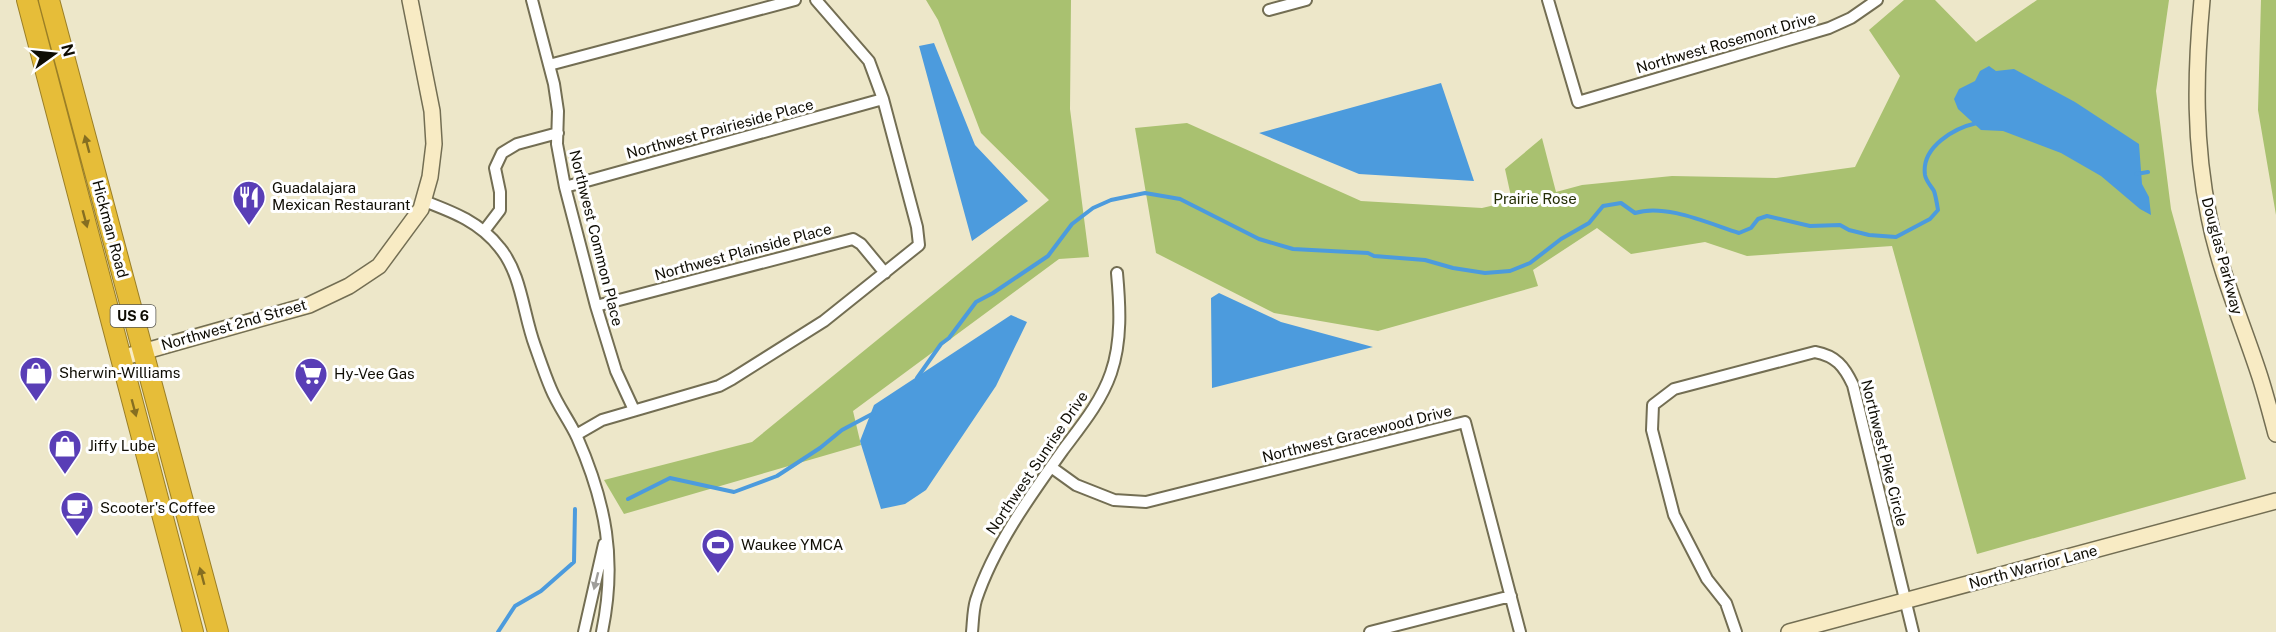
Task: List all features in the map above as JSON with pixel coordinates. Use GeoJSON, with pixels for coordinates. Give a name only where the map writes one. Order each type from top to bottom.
{"type":"FeatureCollection","features":[{"type":"Feature","properties":{"kind":"highway","name":"Hickman Road"},"geometry":{"type":"LineString","coordinates":[[27,0],[193,632]]}},
{"type":"Feature","properties":{"kind":"highway","name":"Hickman Road"},"geometry":{"type":"LineString","coordinates":[[49,0],[218,632]]}},
{"type":"Feature","properties":{"kind":"street","name":"Northwest 2nd Street"},"geometry":{"type":"LineString","coordinates":[[121,358],[309,305],[349,286],[380,266],[410,225],[424,201],[434,144],[432,111],[410,0]]}},
{"type":"Feature","properties":{"kind":"street","name":"Northwest Common Place"},"geometry":{"type":"LineString","coordinates":[[532,0],[557,102],[557,146],[565,187],[596,306],[616,371],[634,410]]}},
{"type":"Feature","properties":{"kind":"street"},"geometry":{"type":"LineString","coordinates":[[549,65],[795,0]]}},
{"type":"Feature","properties":{"kind":"street"},"geometry":{"type":"LineString","coordinates":[[576,435],[602,420],[720,386],[824,321],[919,245],[920,240],[883,99],[869,61],[816,0]]}},
{"type":"Feature","properties":{"kind":"street"},"geometry":{"type":"LineString","coordinates":[[1269,10],[1306,0]]}},
{"type":"Feature","properties":{"kind":"street","name":"Northwest Rosemont Drive"},"geometry":{"type":"LineString","coordinates":[[1548,0],[1578,102],[1805,36],[1851,18],[1877,0]]}},
{"type":"Feature","properties":{"kind":"street","name":"Douglas Parkway"},"geometry":{"type":"LineString","coordinates":[[2202,0],[2196,96],[2198,138],[2209,218],[2230,299],[2260,377],[2276,434]]}},
{"type":"Feature","properties":{"kind":"street","name":"Northwest Prairieside Place"},"geometry":{"type":"LineString","coordinates":[[565,187],[883,99]]}},
{"type":"Feature","properties":{"kind":"street"},"geometry":{"type":"LineString","coordinates":[[484,231],[500,210],[500,192],[495,168],[502,153],[517,144],[558,133]]}},
{"type":"Feature","properties":{"kind":"street"},"geometry":{"type":"LineString","coordinates":[[424,201],[467,218],[484,231],[501,249],[512,266],[532,338],[551,390],[576,435],[594,478],[606,529],[610,564],[609,591],[602,632]]}},
{"type":"Feature","properties":{"kind":"street","name":"Northwest Plainside Place"},"geometry":{"type":"LineString","coordinates":[[596,306],[853,239],[861,244],[885,273]]}},
{"type":"Feature","properties":{"kind":"street","name":"Northwest Sunrise Drive"},"geometry":{"type":"LineString","coordinates":[[972,632],[975,603],[994,555],[1051,467],[1094,408],[1111,373],[1116,354],[1120,307],[1117,273]]}},
{"type":"Feature","properties":{"kind":"street","name":"Northwest Pike Circle"},"geometry":{"type":"LineString","coordinates":[[1736,632],[1726,603],[1707,579],[1674,515],[1652,430],[1653,405],[1674,389],[1815,352],[1829,355],[1844,367],[1853,385],[1905,602]]}},
{"type":"Feature","properties":{"kind":"street","name":"Northwest Gracewood Drive"},"geometry":{"type":"LineString","coordinates":[[1051,467],[1076,485],[1114,500],[1146,502],[1465,423],[1520,632]]}},
{"type":"Feature","properties":{"kind":"street","name":"North Warrior Lane"},"geometry":{"type":"LineString","coordinates":[[1789,632],[2276,501]]}},
{"type":"Feature","properties":{"kind":"street"},"geometry":{"type":"LineString","coordinates":[[584,632],[606,529]]}},
{"type":"Feature","properties":{"kind":"street"},"geometry":{"type":"LineString","coordinates":[[1370,632],[1511,596]]}},
{"type":"Feature","properties":{"kind":"street"},"geometry":{"type":"LineString","coordinates":[[1905,602],[1913,632]]}},
{"type":"Feature","properties":{"kind":"green space"},"geometry":{"type":"Polygon","coordinates":[[[926,0],[1071,0],[1070,109],[1089,257],[1059,259],[853,411],[861,445],[624,514],[604,480],[752,442],[1049,200],[981,133],[938,20],[926,0]]]}},
{"type":"Feature","properties":{"kind":"green space","name":"Prairie Rose"},"geometry":{"type":"Polygon","coordinates":[[[1904,0],[1935,0],[1976,42],[2037,0],[2169,0],[2156,91],[2171,209],[2246,479],[1977,554],[1892,246],[1747,256],[1705,242],[1631,254],[1597,228],[1533,270],[1538,286],[1378,331],[1274,313],[1156,253],[1135,128],[1187,123],[1361,201],[1482,208],[1512,201],[1505,169],[1542,138],[1556,192],[1582,185],[1672,176],[1776,178],[1855,167],[1900,76],[1869,30],[1904,0]]]}},
{"type":"Feature","properties":{"kind":"green space"},"geometry":{"type":"Polygon","coordinates":[[[2261,0],[2276,0],[2276,215],[2258,110],[2261,0]]]}},
{"type":"Feature","properties":{"kind":"water"},"geometry":{"type":"Polygon","coordinates":[[[934,43],[975,145],[1028,201],[972,241],[919,46],[934,43]]]}},
{"type":"Feature","properties":{"kind":"water"},"geometry":{"type":"Polygon","coordinates":[[[1989,66],[1996,71],[2014,69],[2075,102],[2139,144],[2142,184],[2149,197],[2151,215],[2140,209],[2101,176],[2061,153],[2003,131],[1981,130],[1958,109],[1954,99],[1959,89],[1975,81],[1980,71],[1989,66]]]}},
{"type":"Feature","properties":{"kind":"water"},"geometry":{"type":"Polygon","coordinates":[[[1441,83],[1474,181],[1359,174],[1259,133],[1441,83]]]}},
{"type":"Feature","properties":{"kind":"water"},"geometry":{"type":"Polygon","coordinates":[[[1219,293],[1281,322],[1373,347],[1212,388],[1211,298],[1219,293]]]}},
{"type":"Feature","properties":{"kind":"water"},"geometry":{"type":"Polygon","coordinates":[[[1011,315],[1027,322],[996,386],[926,490],[905,504],[881,509],[860,441],[874,405],[1011,315]]]}},
{"type":"Feature","properties":{"kind":"waterway"},"geometry":{"type":"LineString","coordinates":[[917,378],[941,344],[949,338],[976,302],[1048,256],[1072,224],[1093,208],[1111,200],[1145,193],[1180,199],[1259,239],[1293,249],[1368,253],[1374,256],[1425,260],[1453,268],[1485,273],[1510,271],[1530,263],[1561,239],[1589,223],[1603,206],[1621,203],[1635,213],[1647,211],[1673,213],[1739,233],[1751,228],[1758,219],[1767,216],[1810,226],[1840,225],[1869,235],[1896,237],[1930,219],[1938,210],[1934,191],[1925,175],[1928,156],[1949,134],[1977,123]]}},
{"type":"Feature","properties":{"kind":"waterway"},"geometry":{"type":"LineString","coordinates":[[2136,174],[2148,172]]}},
{"type":"Feature","properties":{"kind":"waterway"},"geometry":{"type":"LineString","coordinates":[[628,499],[670,478],[734,492],[777,476],[820,448],[842,430],[874,413]]}},
{"type":"Feature","properties":{"kind":"waterway"},"geometry":{"type":"LineString","coordinates":[[498,632],[515,606],[541,591],[574,562],[575,509]]}},
{"type":"Feature","properties":{"kind":"place","name":"Guadalajara Mexican Restaurant"},"geometry":{"type":"Point","coordinates":[249,226]}},
{"type":"Feature","properties":{"kind":"place","name":"Sherwin-Williams"},"geometry":{"type":"Point","coordinates":[36,402]}},
{"type":"Feature","properties":{"kind":"place","name":"Hy-Vee Gas"},"geometry":{"type":"Point","coordinates":[311,403]}},
{"type":"Feature","properties":{"kind":"place","name":"Jiffy Lube"},"geometry":{"type":"Point","coordinates":[65,475]}},
{"type":"Feature","properties":{"kind":"place","name":"Scooter's Coffee"},"geometry":{"type":"Point","coordinates":[77,537]}},
{"type":"Feature","properties":{"kind":"place","name":"Waukee YMCA"},"geometry":{"type":"Point","coordinates":[718,574]}}]}
